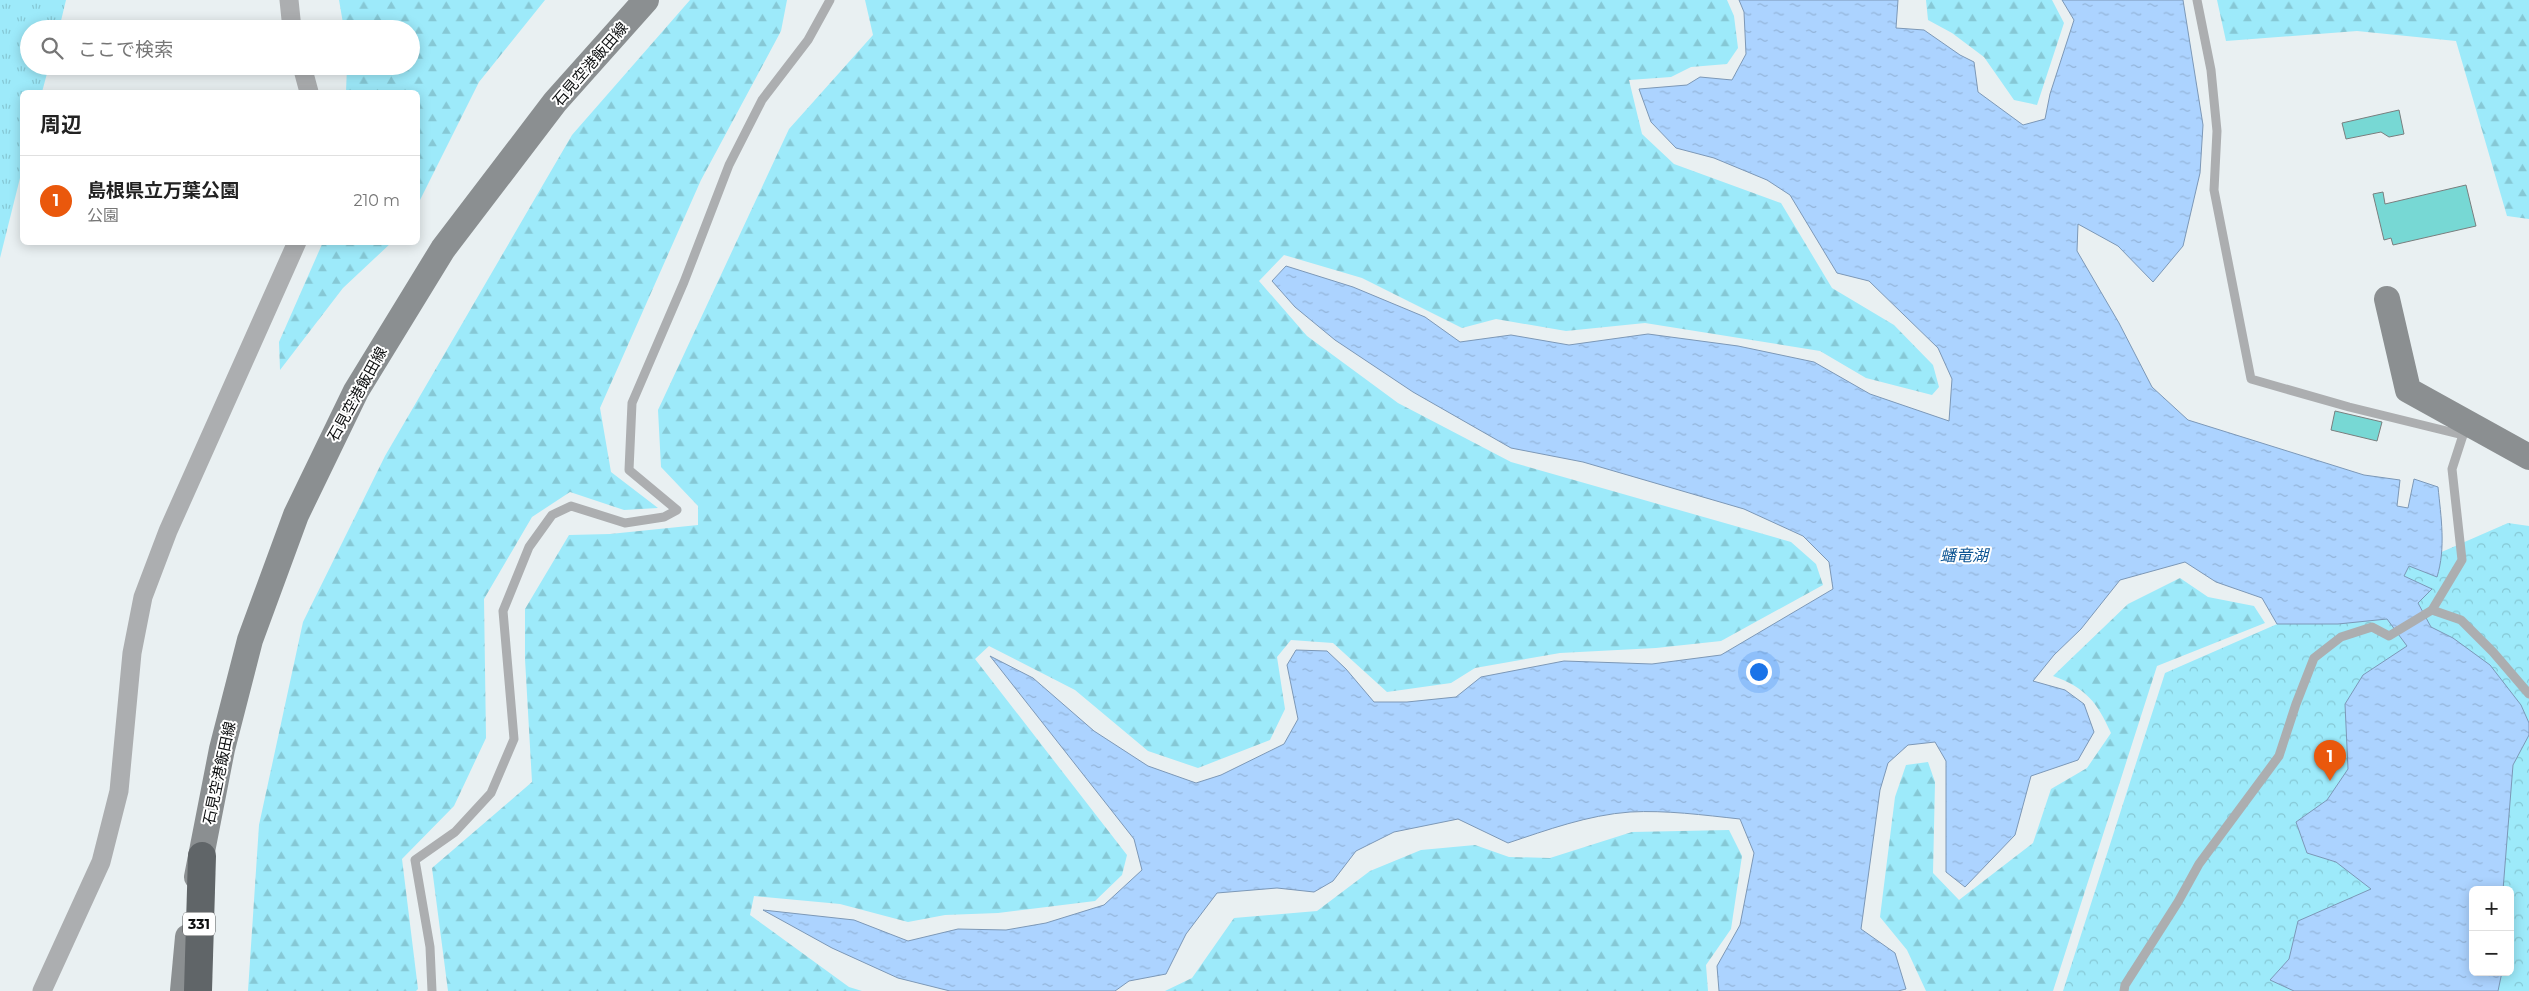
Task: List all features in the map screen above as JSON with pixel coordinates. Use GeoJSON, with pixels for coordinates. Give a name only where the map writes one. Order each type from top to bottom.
{"type":"FeatureCollection","features":[{"type":"Feature","properties":{"kind":"highway","name":"331"},"geometry":{"type":"LineString","coordinates":[[198,991],[202,856]]}},
{"type":"Feature","properties":{"kind":"main road","name":"石見空港飯田線"},"geometry":{"type":"LineString","coordinates":[[183,991],[190,902],[202,856],[222,749],[250,640],[296,515],[356,391],[443,250],[555,102],[646,0]]}},
{"type":"Feature","properties":{"kind":"main road"},"geometry":{"type":"LineString","coordinates":[[2387,299],[2408,390],[2469,431],[2529,457]]}},
{"type":"Feature","properties":{"kind":"main road","name":"石見空港飯田線"},"geometry":{"type":"LineString","coordinates":[[202,856],[208,991]]}},
{"type":"Feature","properties":{"kind":"street"},"geometry":{"type":"LineString","coordinates":[[289,0],[291,20]]}},
{"type":"Feature","properties":{"kind":"street"},"geometry":{"type":"LineString","coordinates":[[304,75],[308,90]]}},
{"type":"Feature","properties":{"kind":"street"},"geometry":{"type":"LineString","coordinates":[[42,991],[101,862],[117,800],[132,653],[143,597],[168,531],[296,245]]}},
{"type":"Feature","properties":{"kind":"lane"},"geometry":{"type":"LineString","coordinates":[[432,991],[430,947],[415,860],[455,832],[491,794],[514,739],[503,611],[529,547],[552,515],[571,506],[625,523],[664,517],[677,510],[629,470],[632,403],[684,282],[729,165],[762,100],[808,40],[830,0]]}},
{"type":"Feature","properties":{"kind":"lane"},"geometry":{"type":"LineString","coordinates":[[2124,991],[2125,985],[2178,902],[2199,864],[2280,756],[2296,704],[2314,658],[2341,637],[2372,627],[2389,636],[2432,610],[2462,560],[2452,469],[2469,431],[2348,407],[2251,379],[2214,190],[2217,131],[2211,70],[2197,0]]}},
{"type":"Feature","properties":{"kind":"lane"},"geometry":{"type":"LineString","coordinates":[[2432,610],[2460,620],[2493,652],[2529,694]]}},
{"type":"Feature","properties":{"kind":"green space"},"geometry":{"type":"Polygon","coordinates":[[[0,0],[66,0],[61,20],[20,20],[20,75],[47,75],[43,90],[20,90],[20,178],[0,258],[0,0]]]}},
{"type":"Feature","properties":{"kind":"green space"},"geometry":{"type":"Polygon","coordinates":[[[339,0],[545,0],[479,82],[420,200],[420,90],[346,90],[347,75],[420,75],[420,20],[342,20],[339,0]]]}},
{"type":"Feature","properties":{"kind":"green space"},"geometry":{"type":"Polygon","coordinates":[[[690,0],[787,0],[781,31],[701,180],[600,408],[611,472],[658,508],[624,510],[570,492],[532,517],[484,599],[486,738],[454,806],[402,859],[418,989],[416,991],[248,991],[259,825],[303,622],[385,456],[572,135],[690,0]]]}},
{"type":"Feature","properties":{"kind":"green space"},"geometry":{"type":"Polygon","coordinates":[[[865,0],[1727,0],[1734,16],[1738,48],[1727,64],[1691,67],[1671,77],[1629,80],[1642,134],[1674,164],[1781,203],[1832,288],[1894,325],[1933,365],[1939,387],[1932,395],[1866,378],[1820,351],[1645,323],[1566,331],[1496,319],[1462,328],[1362,278],[1284,255],[1259,281],[1307,336],[1398,403],[1511,462],[1791,542],[1816,564],[1823,585],[1721,641],[1656,648],[1560,653],[1475,668],[1451,683],[1387,692],[1333,643],[1291,640],[1277,657],[1285,709],[1270,740],[1198,768],[1148,751],[1075,690],[989,646],[975,659],[1127,855],[1122,875],[1095,901],[998,913],[945,915],[908,922],[840,904],[754,896],[750,915],[849,987],[862,991],[448,991],[432,868],[532,782],[525,659],[525,609],[569,535],[610,534],[698,525],[698,506],[661,467],[658,410],[789,129],[873,35],[865,0]]]}},
{"type":"Feature","properties":{"kind":"green space"},"geometry":{"type":"Polygon","coordinates":[[[1926,0],[2052,0],[2064,23],[2037,105],[2014,100],[1984,57],[1952,33],[1928,20],[1926,0]]]}},
{"type":"Feature","properties":{"kind":"green space"},"geometry":{"type":"Polygon","coordinates":[[[2217,0],[2529,0],[2529,219],[2507,216],[2456,41],[2357,31],[2226,41],[2217,0]]]}},
{"type":"Feature","properties":{"kind":"green space"},"geometry":{"type":"Polygon","coordinates":[[[322,245],[389,245],[343,288],[280,370],[279,342],[322,245]]]}},
{"type":"Feature","properties":{"kind":"green space"},"geometry":{"type":"Polygon","coordinates":[[[2508,523],[2529,526],[2529,991],[2063,991],[2165,673],[2508,523]]]}},
{"type":"Feature","properties":{"kind":"green space"},"geometry":{"type":"Polygon","coordinates":[[[2180,578],[2208,597],[2254,606],[2265,623],[2157,666],[2053,991],[1926,991],[1907,950],[1880,917],[1895,797],[1906,765],[1928,762],[1935,782],[1933,873],[1959,900],[2033,843],[2051,789],[2087,768],[2111,733],[2101,713],[2089,697],[2074,686],[2053,676],[2128,604],[2180,578]]]}},
{"type":"Feature","properties":{"kind":"green space"},"geometry":{"type":"Polygon","coordinates":[[[1729,830],[1742,856],[1731,929],[1706,965],[1708,991],[1165,991],[1192,978],[1234,918],[1317,911],[1370,871],[1421,850],[1475,845],[1509,857],[1550,858],[1632,832],[1729,830]]]}},
{"type":"Feature","properties":{"kind":"water","name":"蟠竜湖"},"geometry":{"type":"Polygon","coordinates":[[[1739,0],[1898,0],[1896,28],[1924,30],[1960,55],[1974,62],[1978,92],[2023,125],[2045,119],[2050,94],[2074,20],[2062,0],[2183,0],[2203,125],[2200,173],[2183,246],[2153,282],[2118,246],[2078,224],[2077,251],[2119,323],[2152,387],[2188,420],[2364,475],[2400,480],[2397,506],[2408,508],[2414,479],[2438,487],[2442,544],[2437,577],[2409,566],[2404,576],[2432,589],[2418,603],[2431,627],[2453,638],[2490,665],[2521,705],[2529,723],[2529,735],[2513,765],[2503,886],[2469,886],[2469,976],[2501,976],[2498,991],[2294,991],[2270,980],[2289,959],[2298,921],[2371,889],[2336,862],[2307,853],[2296,822],[2327,800],[2348,769],[2345,704],[2363,675],[2407,646],[2387,619],[2338,624],[2277,624],[2262,598],[2216,582],[2185,562],[2120,580],[2081,629],[2054,655],[2033,681],[2065,690],[2084,704],[2094,732],[2078,760],[2031,776],[2015,835],[1965,887],[1946,872],[1946,761],[1935,742],[1908,745],[1888,763],[1880,790],[1861,929],[1895,953],[1906,989],[1898,991],[1719,991],[1717,966],[1740,925],[1754,853],[1740,819],[1685,813],[1630,812],[1599,816],[1508,843],[1458,819],[1394,832],[1356,851],[1333,881],[1314,892],[1277,888],[1217,893],[1186,934],[1166,974],[1129,981],[1115,991],[950,991],[898,978],[832,948],[763,910],[854,920],[908,941],[958,929],[1006,930],[1046,923],[1104,905],[1142,870],[1134,839],[990,656],[1033,678],[1094,731],[1148,766],[1196,783],[1221,775],[1284,744],[1298,719],[1287,665],[1296,650],[1327,651],[1346,669],[1374,702],[1407,702],[1456,697],[1481,677],[1564,661],[1652,664],[1721,655],[1833,589],[1829,562],[1803,536],[1744,509],[1583,462],[1511,448],[1413,392],[1335,340],[1295,307],[1272,281],[1286,266],[1353,287],[1425,317],[1460,342],[1511,335],[1569,345],[1648,334],[1738,346],[1814,362],[1870,394],[1949,421],[1952,379],[1938,348],[1869,281],[1837,273],[1790,195],[1767,180],[1714,158],[1676,148],[1651,122],[1639,89],[1687,85],[1700,77],[1732,80],[1746,54],[1744,12],[1739,0]]]}},
{"type":"Feature","properties":{"kind":"building"},"geometry":{"type":"Polygon","coordinates":[[[2399,110],[2404,134],[2389,137],[2381,132],[2346,139],[2342,123],[2399,110]]]}},
{"type":"Feature","properties":{"kind":"building"},"geometry":{"type":"Polygon","coordinates":[[[2466,185],[2476,226],[2393,245],[2391,238],[2384,240],[2373,194],[2383,192],[2385,204],[2466,185]]]}},
{"type":"Feature","properties":{"kind":"building"},"geometry":{"type":"Polygon","coordinates":[[[2335,411],[2382,422],[2377,441],[2331,430],[2335,411]]]}},
{"type":"Feature","properties":{"kind":"place","name":"島根県立万葉公園"},"geometry":{"type":"Point","coordinates":[2330,781]}}]}
